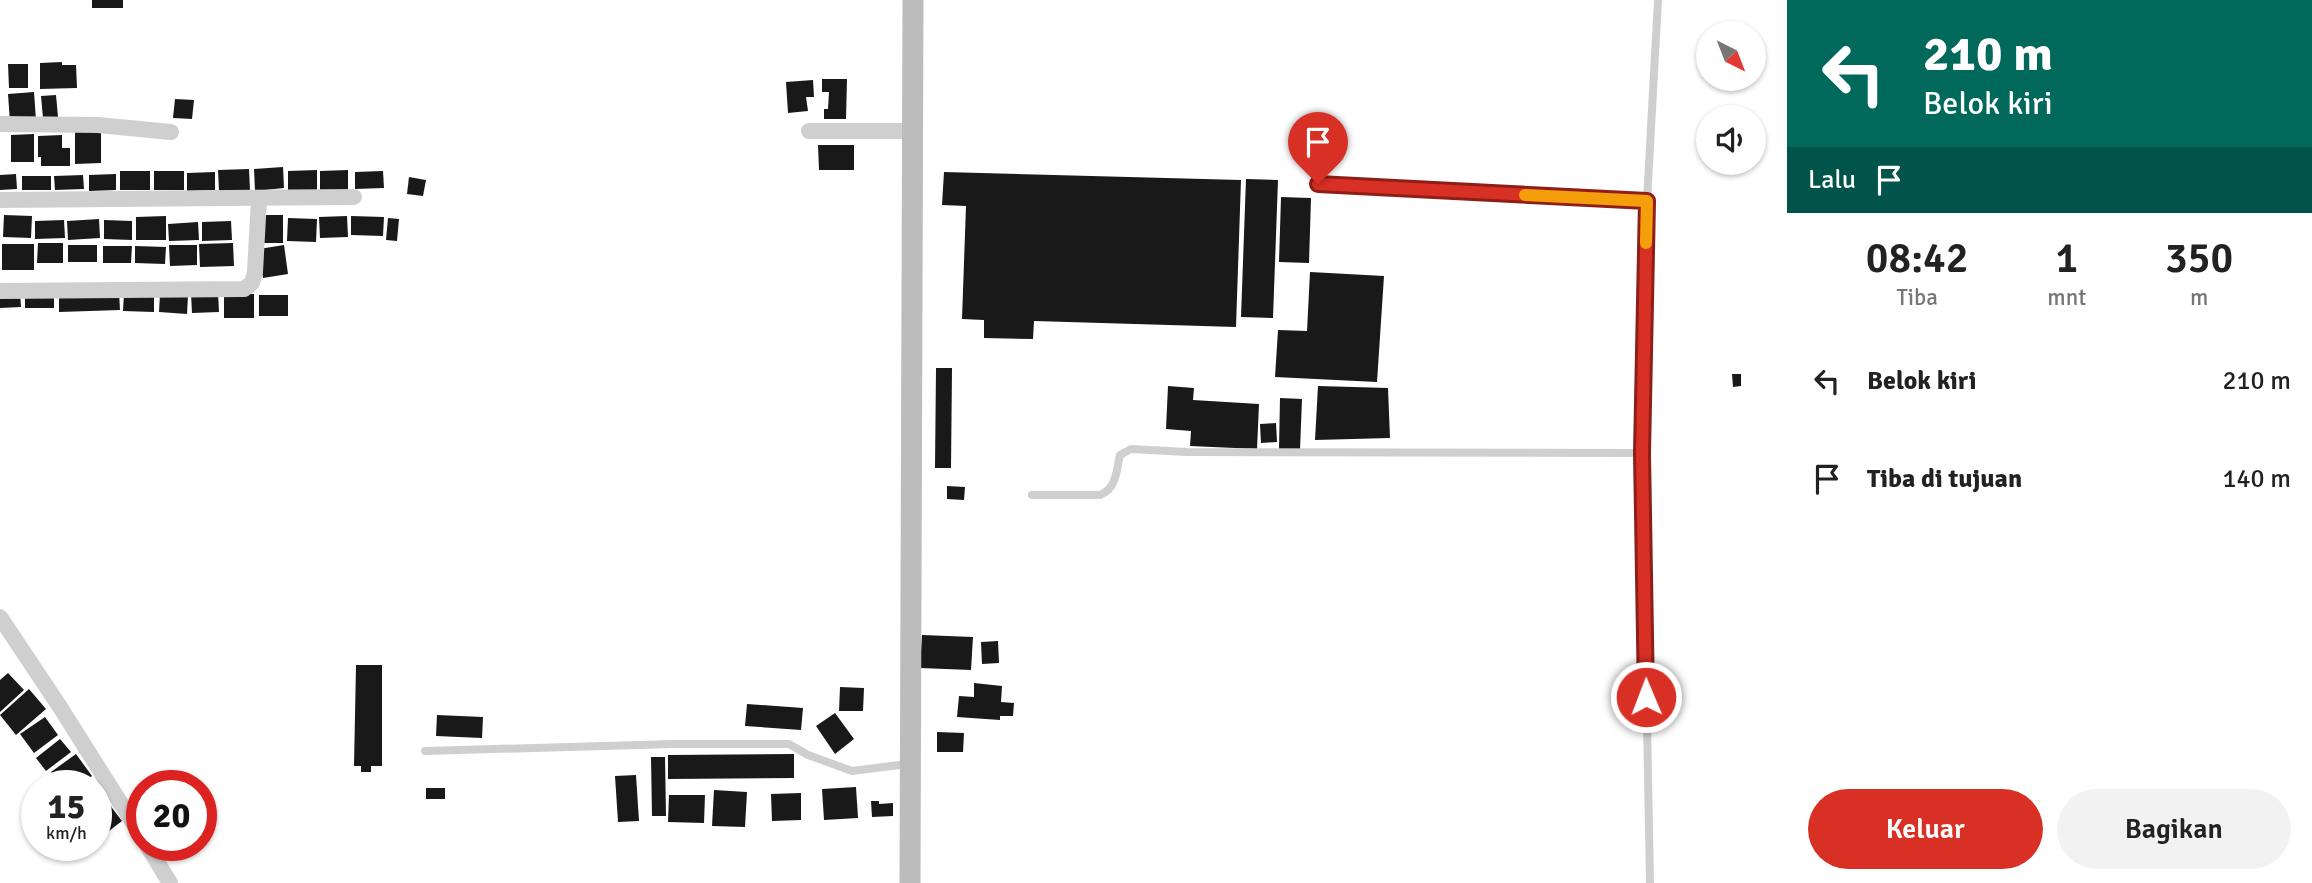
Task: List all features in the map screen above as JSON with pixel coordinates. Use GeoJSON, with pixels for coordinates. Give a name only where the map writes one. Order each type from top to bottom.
{"type":"FeatureCollection","features":[{"type":"Feature","properties":{"kind":"street"},"geometry":{"type":"LineString","coordinates":[[910,883],[913,0]]}},
{"type":"Feature","properties":{"kind":"street"},"geometry":{"type":"LineString","coordinates":[[0,124],[98,125],[171,132]]}},
{"type":"Feature","properties":{"kind":"street"},"geometry":{"type":"LineString","coordinates":[[808,131],[912,131]]}},
{"type":"Feature","properties":{"kind":"street"},"geometry":{"type":"LineString","coordinates":[[0,200],[355,198]]}},
{"type":"Feature","properties":{"kind":"street"},"geometry":{"type":"LineString","coordinates":[[0,291],[244,289],[252,283],[255,272],[259,199]]}},
{"type":"Feature","properties":{"kind":"street"},"geometry":{"type":"LineString","coordinates":[[0,617],[126,812]]}},
{"type":"Feature","properties":{"kind":"street"},"geometry":{"type":"LineString","coordinates":[[157,861],[170,883]]}},
{"type":"Feature","properties":{"kind":"lane"},"geometry":{"type":"LineString","coordinates":[[1650,883],[1642,453],[1647,201],[1658,0]]}},
{"type":"Feature","properties":{"kind":"lane"},"geometry":{"type":"LineString","coordinates":[[1318,184],[1647,201]]}},
{"type":"Feature","properties":{"kind":"lane"},"geometry":{"type":"LineString","coordinates":[[1032,495],[1100,495],[1113,486],[1119,455],[1131,449],[1187,452],[1642,453]]}},
{"type":"Feature","properties":{"kind":"lane"},"geometry":{"type":"LineString","coordinates":[[425,751],[674,744],[789,744],[808,755],[852,771],[910,763]]}},
{"type":"Feature","properties":{"kind":"building"},"geometry":{"type":"Polygon","coordinates":[[[92,0],[123,0],[123,8],[92,8],[92,0]]]}},
{"type":"Feature","properties":{"kind":"building"},"geometry":{"type":"Polygon","coordinates":[[[62,62],[62,65],[76,65],[77,88],[40,89],[40,63],[62,62]]]}},
{"type":"Feature","properties":{"kind":"building"},"geometry":{"type":"Polygon","coordinates":[[[8,64],[28,64],[28,88],[9,88],[8,64]]]}},
{"type":"Feature","properties":{"kind":"building"},"geometry":{"type":"Polygon","coordinates":[[[822,79],[847,79],[846,119],[824,119],[824,109],[828,109],[829,92],[822,92],[822,79]]]}},
{"type":"Feature","properties":{"kind":"building"},"geometry":{"type":"Polygon","coordinates":[[[813,80],[814,97],[806,97],[808,111],[788,113],[786,82],[813,80]]]}},
{"type":"Feature","properties":{"kind":"building"},"geometry":{"type":"Polygon","coordinates":[[[34,92],[36,120],[10,122],[8,94],[34,92]]]}},
{"type":"Feature","properties":{"kind":"building"},"geometry":{"type":"Polygon","coordinates":[[[56,95],[58,117],[43,118],[41,96],[56,95]]]}},
{"type":"Feature","properties":{"kind":"building"},"geometry":{"type":"Polygon","coordinates":[[[175,99],[194,100],[192,119],[173,118],[175,99]]]}},
{"type":"Feature","properties":{"kind":"building"},"geometry":{"type":"Polygon","coordinates":[[[75,132],[101,132],[101,163],[75,164],[75,132]]]}},
{"type":"Feature","properties":{"kind":"building"},"geometry":{"type":"Polygon","coordinates":[[[34,134],[34,162],[11,162],[11,135],[34,134]]]}},
{"type":"Feature","properties":{"kind":"building"},"geometry":{"type":"Polygon","coordinates":[[[62,135],[62,148],[70,148],[70,166],[41,166],[38,136],[62,135]]]}},
{"type":"Feature","properties":{"kind":"building"},"geometry":{"type":"Polygon","coordinates":[[[818,145],[854,145],[854,170],[819,170],[818,145]]]}},
{"type":"Feature","properties":{"kind":"building"},"geometry":{"type":"Polygon","coordinates":[[[283,167],[284,188],[255,191],[254,169],[283,167]]]}},
{"type":"Feature","properties":{"kind":"building"},"geometry":{"type":"Polygon","coordinates":[[[249,169],[250,190],[219,191],[218,170],[249,169]]]}},
{"type":"Feature","properties":{"kind":"building"},"geometry":{"type":"Polygon","coordinates":[[[317,170],[317,191],[288,192],[288,171],[317,170]]]}},
{"type":"Feature","properties":{"kind":"building"},"geometry":{"type":"Polygon","coordinates":[[[348,170],[348,190],[320,190],[320,171],[348,170]]]}},
{"type":"Feature","properties":{"kind":"building"},"geometry":{"type":"Polygon","coordinates":[[[120,171],[150,171],[150,190],[120,190],[120,171]]]}},
{"type":"Feature","properties":{"kind":"building"},"geometry":{"type":"Polygon","coordinates":[[[154,171],[184,171],[184,190],[154,190],[154,171]]]}},
{"type":"Feature","properties":{"kind":"building"},"geometry":{"type":"Polygon","coordinates":[[[383,171],[384,188],[355,189],[355,172],[383,171]]]}},
{"type":"Feature","properties":{"kind":"building"},"geometry":{"type":"Polygon","coordinates":[[[215,172],[215,190],[187,191],[187,173],[215,172]]]}},
{"type":"Feature","properties":{"kind":"building"},"geometry":{"type":"Polygon","coordinates":[[[944,172],[1241,180],[1236,327],[1034,321],[1033,339],[984,338],[984,320],[962,319],[966,206],[942,205],[944,172]]]}},
{"type":"Feature","properties":{"kind":"building"},"geometry":{"type":"Polygon","coordinates":[[[16,174],[17,189],[0,190],[0,175],[16,174]]]}},
{"type":"Feature","properties":{"kind":"building"},"geometry":{"type":"Polygon","coordinates":[[[116,174],[116,190],[89,191],[89,175],[116,174]]]}},
{"type":"Feature","properties":{"kind":"building"},"geometry":{"type":"Polygon","coordinates":[[[83,175],[84,189],[55,190],[54,176],[83,175]]]}},
{"type":"Feature","properties":{"kind":"building"},"geometry":{"type":"Polygon","coordinates":[[[22,176],[51,176],[51,190],[22,190],[22,176]]]}},
{"type":"Feature","properties":{"kind":"building"},"geometry":{"type":"Polygon","coordinates":[[[409,177],[426,180],[423,196],[407,194],[409,177]]]}},
{"type":"Feature","properties":{"kind":"building"},"geometry":{"type":"Polygon","coordinates":[[[1246,179],[1278,180],[1273,318],[1241,317],[1246,179]]]}},
{"type":"Feature","properties":{"kind":"building"},"geometry":{"type":"Polygon","coordinates":[[[1281,197],[1311,198],[1309,263],[1279,262],[1281,197]]]}},
{"type":"Feature","properties":{"kind":"building"},"geometry":{"type":"Polygon","coordinates":[[[4,215],[32,216],[31,238],[3,237],[4,215]]]}},
{"type":"Feature","properties":{"kind":"building"},"geometry":{"type":"Polygon","coordinates":[[[261,215],[283,215],[283,243],[261,243],[261,215]]]}},
{"type":"Feature","properties":{"kind":"building"},"geometry":{"type":"Polygon","coordinates":[[[166,216],[166,240],[136,240],[136,217],[166,216]]]}},
{"type":"Feature","properties":{"kind":"building"},"geometry":{"type":"Polygon","coordinates":[[[347,216],[348,237],[320,238],[319,217],[347,216]]]}},
{"type":"Feature","properties":{"kind":"building"},"geometry":{"type":"Polygon","coordinates":[[[351,216],[384,217],[383,236],[351,235],[351,216]]]}},
{"type":"Feature","properties":{"kind":"building"},"geometry":{"type":"Polygon","coordinates":[[[288,218],[317,219],[316,242],[287,241],[288,218]]]}},
{"type":"Feature","properties":{"kind":"building"},"geometry":{"type":"Polygon","coordinates":[[[388,218],[399,219],[397,241],[386,240],[388,218]]]}},
{"type":"Feature","properties":{"kind":"building"},"geometry":{"type":"Polygon","coordinates":[[[99,219],[100,238],[68,240],[67,221],[99,219]]]}},
{"type":"Feature","properties":{"kind":"building"},"geometry":{"type":"Polygon","coordinates":[[[64,220],[65,238],[35,239],[35,221],[64,220]]]}},
{"type":"Feature","properties":{"kind":"building"},"geometry":{"type":"Polygon","coordinates":[[[104,220],[132,221],[132,240],[104,239],[104,220]]]}},
{"type":"Feature","properties":{"kind":"building"},"geometry":{"type":"Polygon","coordinates":[[[231,221],[232,240],[202,241],[202,222],[231,221]]]}},
{"type":"Feature","properties":{"kind":"building"},"geometry":{"type":"Polygon","coordinates":[[[198,222],[199,240],[169,241],[168,224],[198,222]]]}},
{"type":"Feature","properties":{"kind":"building"},"geometry":{"type":"Polygon","coordinates":[[[38,243],[63,243],[63,263],[37,263],[38,243]]]}},
{"type":"Feature","properties":{"kind":"building"},"geometry":{"type":"Polygon","coordinates":[[[233,243],[234,266],[200,267],[199,244],[233,243]]]}},
{"type":"Feature","properties":{"kind":"building"},"geometry":{"type":"Polygon","coordinates":[[[2,244],[34,244],[34,270],[2,270],[2,244]]]}},
{"type":"Feature","properties":{"kind":"building"},"geometry":{"type":"Polygon","coordinates":[[[68,245],[97,245],[97,262],[68,262],[68,245]]]}},
{"type":"Feature","properties":{"kind":"building"},"geometry":{"type":"Polygon","coordinates":[[[169,245],[197,245],[197,265],[170,266],[169,245]]]}},
{"type":"Feature","properties":{"kind":"building"},"geometry":{"type":"Polygon","coordinates":[[[284,245],[288,274],[263,278],[259,249],[284,245]]]}},
{"type":"Feature","properties":{"kind":"building"},"geometry":{"type":"Polygon","coordinates":[[[103,246],[132,246],[131,263],[103,263],[103,246]]]}},
{"type":"Feature","properties":{"kind":"building"},"geometry":{"type":"Polygon","coordinates":[[[135,246],[166,247],[165,264],[135,263],[135,246]]]}},
{"type":"Feature","properties":{"kind":"building"},"geometry":{"type":"Polygon","coordinates":[[[1310,272],[1384,276],[1377,382],[1275,377],[1278,330],[1307,331],[1310,272]]]}},
{"type":"Feature","properties":{"kind":"building"},"geometry":{"type":"Polygon","coordinates":[[[20,292],[21,307],[0,308],[0,293],[20,292]]]}},
{"type":"Feature","properties":{"kind":"building"},"geometry":{"type":"Polygon","coordinates":[[[119,292],[120,310],[59,312],[59,294],[119,292]]]}},
{"type":"Feature","properties":{"kind":"building"},"geometry":{"type":"Polygon","coordinates":[[[124,293],[154,293],[154,312],[123,311],[124,293]]]}},
{"type":"Feature","properties":{"kind":"building"},"geometry":{"type":"Polygon","coordinates":[[[218,293],[219,312],[192,313],[191,294],[218,293]]]}},
{"type":"Feature","properties":{"kind":"building"},"geometry":{"type":"Polygon","coordinates":[[[25,294],[54,294],[54,308],[25,308],[25,294]]]}},
{"type":"Feature","properties":{"kind":"building"},"geometry":{"type":"Polygon","coordinates":[[[160,294],[188,296],[187,314],[159,312],[160,294]]]}},
{"type":"Feature","properties":{"kind":"building"},"geometry":{"type":"Polygon","coordinates":[[[224,294],[254,294],[254,318],[224,318],[224,294]]]}},
{"type":"Feature","properties":{"kind":"building"},"geometry":{"type":"Polygon","coordinates":[[[259,295],[288,295],[288,316],[259,316],[259,295]]]}},
{"type":"Feature","properties":{"kind":"building"},"geometry":{"type":"Polygon","coordinates":[[[936,368],[952,368],[951,468],[935,468],[936,368]]]}},
{"type":"Feature","properties":{"kind":"building"},"geometry":{"type":"Polygon","coordinates":[[[1732,374],[1741,374],[1741,386],[1733,387],[1732,374]]]}},
{"type":"Feature","properties":{"kind":"building"},"geometry":{"type":"Polygon","coordinates":[[[1168,386],[1194,388],[1193,400],[1259,404],[1257,449],[1190,446],[1191,431],[1166,429],[1168,386]]]}},
{"type":"Feature","properties":{"kind":"building"},"geometry":{"type":"Polygon","coordinates":[[[1318,386],[1388,388],[1390,438],[1315,440],[1318,386]]]}},
{"type":"Feature","properties":{"kind":"building"},"geometry":{"type":"Polygon","coordinates":[[[1280,398],[1302,399],[1300,450],[1279,449],[1280,398]]]}},
{"type":"Feature","properties":{"kind":"building"},"geometry":{"type":"Polygon","coordinates":[[[1276,423],[1277,442],[1261,443],[1260,424],[1276,423]]]}},
{"type":"Feature","properties":{"kind":"building"},"geometry":{"type":"Polygon","coordinates":[[[947,486],[965,487],[964,500],[947,499],[947,486]]]}},
{"type":"Feature","properties":{"kind":"building"},"geometry":{"type":"Polygon","coordinates":[[[922,635],[973,637],[971,670],[920,668],[922,635]]]}},
{"type":"Feature","properties":{"kind":"building"},"geometry":{"type":"Polygon","coordinates":[[[998,641],[999,663],[982,664],[981,642],[998,641]]]}},
{"type":"Feature","properties":{"kind":"building"},"geometry":{"type":"Polygon","coordinates":[[[356,665],[382,665],[382,766],[371,766],[371,772],[361,772],[361,766],[354,766],[356,665]]]}},
{"type":"Feature","properties":{"kind":"building"},"geometry":{"type":"Polygon","coordinates":[[[8,673],[24,690],[0,712],[0,680],[8,673]]]}},
{"type":"Feature","properties":{"kind":"building"},"geometry":{"type":"Polygon","coordinates":[[[974,683],[1002,686],[1001,702],[1014,703],[1013,716],[1000,716],[1000,720],[957,717],[959,696],[974,697],[974,683]]]}},
{"type":"Feature","properties":{"kind":"building"},"geometry":{"type":"Polygon","coordinates":[[[840,687],[864,688],[863,711],[839,711],[840,687]]]}},
{"type":"Feature","properties":{"kind":"building"},"geometry":{"type":"Polygon","coordinates":[[[29,689],[46,709],[16,735],[0,715],[29,689]]]}},
{"type":"Feature","properties":{"kind":"building"},"geometry":{"type":"Polygon","coordinates":[[[747,704],[803,708],[801,730],[745,726],[747,704]]]}},
{"type":"Feature","properties":{"kind":"building"},"geometry":{"type":"Polygon","coordinates":[[[835,713],[854,739],[835,754],[816,726],[835,713]]]}},
{"type":"Feature","properties":{"kind":"building"},"geometry":{"type":"Polygon","coordinates":[[[437,715],[483,717],[482,738],[436,736],[437,715]]]}},
{"type":"Feature","properties":{"kind":"building"},"geometry":{"type":"Polygon","coordinates":[[[45,717],[58,735],[34,753],[20,734],[45,717]]]}},
{"type":"Feature","properties":{"kind":"building"},"geometry":{"type":"Polygon","coordinates":[[[937,732],[964,733],[963,752],[937,752],[937,732]]]}},
{"type":"Feature","properties":{"kind":"building"},"geometry":{"type":"Polygon","coordinates":[[[60,739],[71,752],[47,770],[36,758],[60,739]]]}},
{"type":"Feature","properties":{"kind":"building"},"geometry":{"type":"Polygon","coordinates":[[[76,754],[88,770],[54,770],[76,754]]]}},
{"type":"Feature","properties":{"kind":"building"},"geometry":{"type":"Polygon","coordinates":[[[794,754],[794,778],[668,779],[668,755],[794,754]]]}},
{"type":"Feature","properties":{"kind":"building"},"geometry":{"type":"Polygon","coordinates":[[[651,757],[665,757],[666,816],[652,816],[651,757]]]}},
{"type":"Feature","properties":{"kind":"building"},"geometry":{"type":"Polygon","coordinates":[[[636,775],[639,821],[618,822],[615,776],[636,775]]]}},
{"type":"Feature","properties":{"kind":"building"},"geometry":{"type":"Polygon","coordinates":[[[856,787],[858,818],[824,820],[822,789],[856,787]]]}},
{"type":"Feature","properties":{"kind":"building"},"geometry":{"type":"Polygon","coordinates":[[[426,788],[445,788],[445,799],[426,799],[426,788]]]}},
{"type":"Feature","properties":{"kind":"building"},"geometry":{"type":"Polygon","coordinates":[[[714,790],[747,792],[745,827],[712,826],[714,790]]]}},
{"type":"Feature","properties":{"kind":"building"},"geometry":{"type":"Polygon","coordinates":[[[801,793],[801,820],[772,821],[771,794],[801,793]]]}},
{"type":"Feature","properties":{"kind":"building"},"geometry":{"type":"Polygon","coordinates":[[[669,795],[705,795],[704,823],[668,822],[669,795]]]}},
{"type":"Feature","properties":{"kind":"building"},"geometry":{"type":"Polygon","coordinates":[[[871,801],[879,801],[879,804],[893,803],[893,816],[872,817],[871,801]]]}},
{"type":"Feature","properties":{"kind":"building"},"geometry":{"type":"Polygon","coordinates":[[[112,808],[122,821],[112,829],[112,808]]]}},
{"type":"Feature","properties":{"kind":"slow traffic"},"geometry":{"type":"LineString","coordinates":[[1525,195],[1647,201],[1646,243]]}},
{"type":"Feature","properties":{"kind":"route"},"geometry":{"type":"LineString","coordinates":[[1318,184],[1647,201],[1642,453],[1646,697]]}}]}
